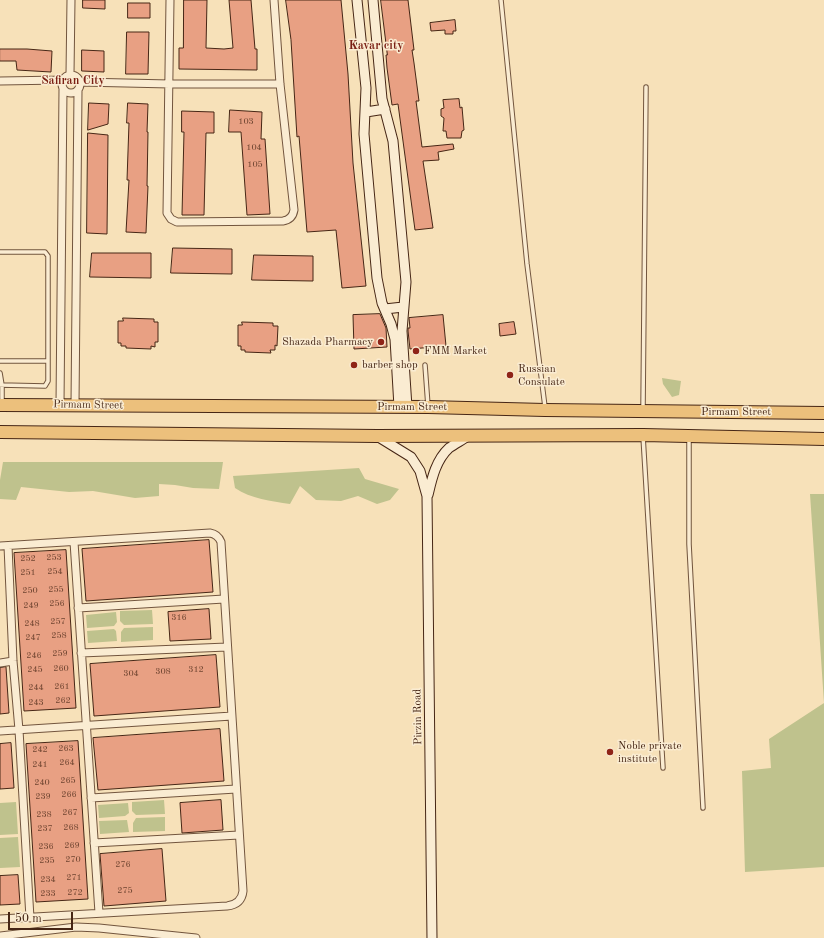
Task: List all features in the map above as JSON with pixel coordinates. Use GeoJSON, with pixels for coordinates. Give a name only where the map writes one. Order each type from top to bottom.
{"type":"FeatureCollection","features":[{"type":"Feature","properties":{"kind":"highway","name":"Pirmam Street"},"geometry":{"type":"LineString","coordinates":[[1,405],[75,404],[428,407],[545,410],[824,413]]}},
{"type":"Feature","properties":{"kind":"highway"},"geometry":{"type":"LineString","coordinates":[[0,432],[377,436],[643,435],[824,438]]}},
{"type":"Feature","properties":{"kind":"street"},"geometry":{"type":"LineString","coordinates":[[70,0],[70,74]]}},
{"type":"Feature","properties":{"kind":"street"},"geometry":{"type":"LineString","coordinates":[[170,0],[167,213],[169,218],[178,222],[276,221],[289,220],[292,215],[294,210],[280,84],[274,0]]}},
{"type":"Feature","properties":{"kind":"street"},"geometry":{"type":"LineString","coordinates":[[357,0],[366,88],[364,134],[377,278],[385,309],[398,332]]}},
{"type":"Feature","properties":{"kind":"street"},"geometry":{"type":"LineString","coordinates":[[373,0],[382,99],[391,128],[393,141],[406,282],[404,307],[398,332],[403,407]]}},
{"type":"Feature","properties":{"kind":"street"},"geometry":{"type":"LineString","coordinates":[[60,404],[61,227],[64,89],[62,87],[62,80],[65,76],[70,74],[78,77],[81,82]]}},
{"type":"Feature","properties":{"kind":"street"},"geometry":{"type":"LineString","coordinates":[[0,81],[62,80]]}},
{"type":"Feature","properties":{"kind":"street"},"geometry":{"type":"LineString","coordinates":[[81,82],[280,84]]}},
{"type":"Feature","properties":{"kind":"street"},"geometry":{"type":"LineString","coordinates":[[75,404],[78,91],[81,82]]}},
{"type":"Feature","properties":{"kind":"street"},"geometry":{"type":"LineString","coordinates":[[64,89],[69,93],[78,91]]}},
{"type":"Feature","properties":{"kind":"street"},"geometry":{"type":"LineString","coordinates":[[366,112],[384,109]]}},
{"type":"Feature","properties":{"kind":"street"},"geometry":{"type":"LineString","coordinates":[[61,227],[76,227]]}},
{"type":"Feature","properties":{"kind":"street"},"geometry":{"type":"LineString","coordinates":[[61,250],[76,250]]}},
{"type":"Feature","properties":{"kind":"street"},"geometry":{"type":"LineString","coordinates":[[385,309],[404,307]]}},
{"type":"Feature","properties":{"kind":"street"},"geometry":{"type":"LineString","coordinates":[[377,436],[411,457],[420,472],[427,496]]}},
{"type":"Feature","properties":{"kind":"street"},"geometry":{"type":"LineString","coordinates":[[427,496],[435,469],[441,458],[448,449],[468,436]]}},
{"type":"Feature","properties":{"kind":"street","name":"Pirzin Road"},"geometry":{"type":"LineString","coordinates":[[427,496],[432,938]]}},
{"type":"Feature","properties":{"kind":"street"},"geometry":{"type":"LineString","coordinates":[[0,546],[210,533],[215,534],[221,542],[243,891],[242,898],[233,906],[0,920]]}},
{"type":"Feature","properties":{"kind":"street"},"geometry":{"type":"LineString","coordinates":[[74,542],[99,913]]}},
{"type":"Feature","properties":{"kind":"street"},"geometry":{"type":"LineString","coordinates":[[8,546],[13,661],[19,730],[30,918]]}},
{"type":"Feature","properties":{"kind":"street"},"geometry":{"type":"LineString","coordinates":[[78,608],[224,599]]}},
{"type":"Feature","properties":{"kind":"street"},"geometry":{"type":"LineString","coordinates":[[81,653],[227,647]]}},
{"type":"Feature","properties":{"kind":"street"},"geometry":{"type":"LineString","coordinates":[[0,663],[13,661]]}},
{"type":"Feature","properties":{"kind":"street"},"geometry":{"type":"LineString","coordinates":[[0,731],[232,716]]}},
{"type":"Feature","properties":{"kind":"street"},"geometry":{"type":"LineString","coordinates":[[91,798],[236,789]]}},
{"type":"Feature","properties":{"kind":"street"},"geometry":{"type":"LineString","coordinates":[[94,843],[239,835]]}},
{"type":"Feature","properties":{"kind":"street"},"geometry":{"type":"LineString","coordinates":[[0,936],[67,927],[81,927],[196,938]]}},
{"type":"Feature","properties":{"kind":"lane"},"geometry":{"type":"LineString","coordinates":[[501,0],[527,264],[545,410]]}},
{"type":"Feature","properties":{"kind":"lane"},"geometry":{"type":"LineString","coordinates":[[643,411],[646,87]]}},
{"type":"Feature","properties":{"kind":"lane"},"geometry":{"type":"LineString","coordinates":[[0,252],[45,252],[48,256],[48,381],[45,386],[1,385]]}},
{"type":"Feature","properties":{"kind":"lane"},"geometry":{"type":"LineString","coordinates":[[0,361],[48,361]]}},
{"type":"Feature","properties":{"kind":"lane"},"geometry":{"type":"LineString","coordinates":[[425,365],[428,407]]}},
{"type":"Feature","properties":{"kind":"lane"},"geometry":{"type":"LineString","coordinates":[[0,374],[1,405]]}},
{"type":"Feature","properties":{"kind":"lane"},"geometry":{"type":"LineString","coordinates":[[643,435],[663,768]]}},
{"type":"Feature","properties":{"kind":"lane"},"geometry":{"type":"LineString","coordinates":[[689,436],[689,544],[703,808]]}},
{"type":"Feature","properties":{"kind":"green space"},"geometry":{"type":"Polygon","coordinates":[[[662,378],[681,381],[679,395],[672,397],[663,384],[662,378]]]}},
{"type":"Feature","properties":{"kind":"green space"},"geometry":{"type":"Polygon","coordinates":[[[3,462],[223,462],[219,489],[159,484],[159,496],[135,498],[93,491],[69,492],[21,487],[16,500],[0,499],[0,480],[3,462]]]}},
{"type":"Feature","properties":{"kind":"green space"},"geometry":{"type":"Polygon","coordinates":[[[359,468],[365,479],[399,489],[390,500],[377,504],[358,496],[341,501],[316,500],[300,486],[290,504],[261,499],[241,492],[235,488],[233,476],[359,468]]]}},
{"type":"Feature","properties":{"kind":"green space"},"geometry":{"type":"Polygon","coordinates":[[[810,494],[824,494],[824,703],[810,494]]]}},
{"type":"Feature","properties":{"kind":"green space"},"geometry":{"type":"Polygon","coordinates":[[[152,610],[153,624],[124,625],[120,621],[120,611],[152,610]]]}},
{"type":"Feature","properties":{"kind":"green space"},"geometry":{"type":"Polygon","coordinates":[[[116,612],[117,622],[114,626],[87,628],[86,615],[116,612]]]}},
{"type":"Feature","properties":{"kind":"green space"},"geometry":{"type":"Polygon","coordinates":[[[153,627],[153,640],[121,642],[121,632],[124,628],[153,627]]]}},
{"type":"Feature","properties":{"kind":"green space"},"geometry":{"type":"Polygon","coordinates":[[[114,629],[116,631],[117,641],[88,643],[87,631],[114,629]]]}},
{"type":"Feature","properties":{"kind":"green space"},"geometry":{"type":"Polygon","coordinates":[[[824,703],[824,867],[745,872],[742,771],[771,768],[769,739],[824,703]]]}},
{"type":"Feature","properties":{"kind":"green space"},"geometry":{"type":"Polygon","coordinates":[[[164,800],[165,814],[136,815],[132,811],[132,802],[164,800]]]}},
{"type":"Feature","properties":{"kind":"green space"},"geometry":{"type":"Polygon","coordinates":[[[16,802],[18,834],[0,835],[0,803],[16,802]]]}},
{"type":"Feature","properties":{"kind":"green space"},"geometry":{"type":"Polygon","coordinates":[[[128,803],[129,813],[125,816],[99,818],[98,805],[128,803]]]}},
{"type":"Feature","properties":{"kind":"green space"},"geometry":{"type":"Polygon","coordinates":[[[165,817],[165,831],[133,832],[133,823],[136,818],[165,817]]]}},
{"type":"Feature","properties":{"kind":"green space"},"geometry":{"type":"Polygon","coordinates":[[[127,820],[129,832],[100,834],[99,821],[127,820]]]}},
{"type":"Feature","properties":{"kind":"green space"},"geometry":{"type":"Polygon","coordinates":[[[18,837],[20,867],[0,868],[0,838],[18,837]]]}},
{"type":"Feature","properties":{"kind":"building"},"geometry":{"type":"Polygon","coordinates":[[[83,0],[105,0],[105,9],[83,8],[83,0]]]}},
{"type":"Feature","properties":{"kind":"building"},"geometry":{"type":"Polygon","coordinates":[[[184,0],[207,0],[206,48],[224,49],[233,48],[229,0],[251,0],[255,49],[257,49],[257,70],[179,69],[179,48],[183,48],[184,0]]]}},
{"type":"Feature","properties":{"kind":"building"},"geometry":{"type":"Polygon","coordinates":[[[286,0],[341,0],[348,74],[353,163],[366,286],[342,288],[336,230],[307,232],[299,136],[297,137],[291,40],[286,0]]]}},
{"type":"Feature","properties":{"kind":"building"},"geometry":{"type":"Polygon","coordinates":[[[381,0],[408,0],[414,50],[412,50],[419,101],[416,101],[422,147],[453,144],[454,149],[438,152],[439,160],[423,161],[433,228],[415,230],[398,104],[392,105],[381,0]]]}},
{"type":"Feature","properties":{"kind":"building"},"geometry":{"type":"Polygon","coordinates":[[[128,3],[150,3],[150,18],[128,18],[128,3]]]}},
{"type":"Feature","properties":{"kind":"building"},"geometry":{"type":"Polygon","coordinates":[[[455,20],[456,31],[453,31],[453,34],[445,34],[445,30],[431,31],[430,23],[455,20]]]}},
{"type":"Feature","properties":{"kind":"building"},"geometry":{"type":"Polygon","coordinates":[[[127,32],[149,32],[148,74],[126,74],[127,32]]]}},
{"type":"Feature","properties":{"kind":"building"},"geometry":{"type":"Polygon","coordinates":[[[0,49],[52,51],[51,72],[17,70],[16,61],[0,61],[0,49]]]}},
{"type":"Feature","properties":{"kind":"building"},"geometry":{"type":"Polygon","coordinates":[[[82,50],[104,51],[104,72],[82,71],[82,50]]]}},
{"type":"Feature","properties":{"kind":"building"},"geometry":{"type":"Polygon","coordinates":[[[459,99],[460,108],[462,107],[464,130],[462,131],[461,138],[447,138],[446,131],[443,131],[444,118],[441,116],[441,109],[444,108],[443,100],[459,99]]]}},
{"type":"Feature","properties":{"kind":"building"},"geometry":{"type":"Polygon","coordinates":[[[89,103],[109,104],[108,124],[88,130],[89,103]]]}},
{"type":"Feature","properties":{"kind":"building"},"geometry":{"type":"Polygon","coordinates":[[[128,103],[148,104],[148,186],[146,233],[126,232],[129,180],[127,180],[129,123],[127,123],[128,103]]]}},
{"type":"Feature","properties":{"kind":"building"},"geometry":{"type":"Polygon","coordinates":[[[230,110],[262,112],[261,139],[265,139],[270,214],[247,215],[241,132],[229,132],[230,110]]]}},
{"type":"Feature","properties":{"kind":"building"},"geometry":{"type":"Polygon","coordinates":[[[182,111],[214,112],[214,133],[206,133],[204,215],[182,215],[184,132],[182,132],[182,111]]]}},
{"type":"Feature","properties":{"kind":"building"},"geometry":{"type":"Polygon","coordinates":[[[88,133],[108,135],[107,234],[87,233],[88,133]]]}},
{"type":"Feature","properties":{"kind":"building"},"geometry":{"type":"Polygon","coordinates":[[[173,248],[232,249],[232,274],[171,273],[173,248]]]}},
{"type":"Feature","properties":{"kind":"building"},"geometry":{"type":"Polygon","coordinates":[[[92,253],[151,253],[151,278],[90,277],[92,253]]]}},
{"type":"Feature","properties":{"kind":"building"},"geometry":{"type":"Polygon","coordinates":[[[254,255],[313,256],[313,281],[252,280],[254,255]]]}},
{"type":"Feature","properties":{"kind":"building"},"geometry":{"type":"Polygon","coordinates":[[[380,314],[386,328],[387,347],[354,349],[353,315],[380,314]]]}},
{"type":"Feature","properties":{"kind":"building"},"geometry":{"type":"Polygon","coordinates":[[[443,315],[446,346],[410,349],[408,331],[408,328],[410,328],[409,318],[443,315]]]}},
{"type":"Feature","properties":{"kind":"building"},"geometry":{"type":"Polygon","coordinates":[[[123,318],[154,319],[154,322],[158,322],[158,342],[155,342],[155,347],[151,346],[151,349],[126,348],[126,346],[121,346],[121,343],[118,343],[118,321],[123,321],[123,318]]]}},
{"type":"Feature","properties":{"kind":"building"},"geometry":{"type":"Polygon","coordinates":[[[242,322],[273,323],[273,326],[278,326],[277,346],[275,345],[275,350],[270,350],[271,353],[245,352],[245,350],[241,350],[241,346],[238,346],[238,325],[242,325],[242,322]]]}},
{"type":"Feature","properties":{"kind":"building"},"geometry":{"type":"Polygon","coordinates":[[[514,322],[516,334],[500,336],[499,324],[514,322]]]}},
{"type":"Feature","properties":{"kind":"building"},"geometry":{"type":"Polygon","coordinates":[[[209,540],[213,592],[86,601],[82,549],[209,540]]]}},
{"type":"Feature","properties":{"kind":"building"},"geometry":{"type":"Polygon","coordinates":[[[66,550],[76,708],[24,711],[14,553],[66,550]]]}},
{"type":"Feature","properties":{"kind":"building"},"geometry":{"type":"Polygon","coordinates":[[[209,609],[211,639],[170,641],[168,612],[209,609]]]}},
{"type":"Feature","properties":{"kind":"building"},"geometry":{"type":"Polygon","coordinates":[[[216,655],[220,707],[94,716],[90,664],[216,655]]]}},
{"type":"Feature","properties":{"kind":"building"},"geometry":{"type":"Polygon","coordinates":[[[6,667],[9,713],[0,714],[0,668],[6,667]]]}},
{"type":"Feature","properties":{"kind":"building"},"geometry":{"type":"Polygon","coordinates":[[[220,729],[224,781],[98,790],[93,738],[220,729]]]}},
{"type":"Feature","properties":{"kind":"building"},"geometry":{"type":"Polygon","coordinates":[[[78,741],[88,899],[36,902],[26,744],[78,741]]]}},
{"type":"Feature","properties":{"kind":"building"},"geometry":{"type":"Polygon","coordinates":[[[11,743],[14,788],[0,789],[0,744],[11,743]]]}},
{"type":"Feature","properties":{"kind":"building"},"geometry":{"type":"Polygon","coordinates":[[[221,800],[223,830],[182,833],[180,803],[221,800]]]}},
{"type":"Feature","properties":{"kind":"building"},"geometry":{"type":"Polygon","coordinates":[[[162,849],[166,901],[104,906],[100,854],[162,849]]]}},
{"type":"Feature","properties":{"kind":"building"},"geometry":{"type":"Polygon","coordinates":[[[18,875],[20,904],[0,905],[0,876],[18,875]]]}},
{"type":"Feature","properties":{"kind":"place","name":"Shazada Pharmacy"},"geometry":{"type":"Point","coordinates":[381,342]}},
{"type":"Feature","properties":{"kind":"place","name":"FMM Market"},"geometry":{"type":"Point","coordinates":[416,351]}},
{"type":"Feature","properties":{"kind":"place","name":"barber shop"},"geometry":{"type":"Point","coordinates":[354,365]}},
{"type":"Feature","properties":{"kind":"place","name":"Russian Consulate"},"geometry":{"type":"Point","coordinates":[510,375]}},
{"type":"Feature","properties":{"kind":"place","name":"Noble private institute"},"geometry":{"type":"Point","coordinates":[610,752]}},
{"type":"Feature","properties":{"kind":"district","name":"Kavar city"},"geometry":{"type":"Point","coordinates":[376,46]}},
{"type":"Feature","properties":{"kind":"district","name":"Safiran City"},"geometry":{"type":"Point","coordinates":[73,81]}}]}
